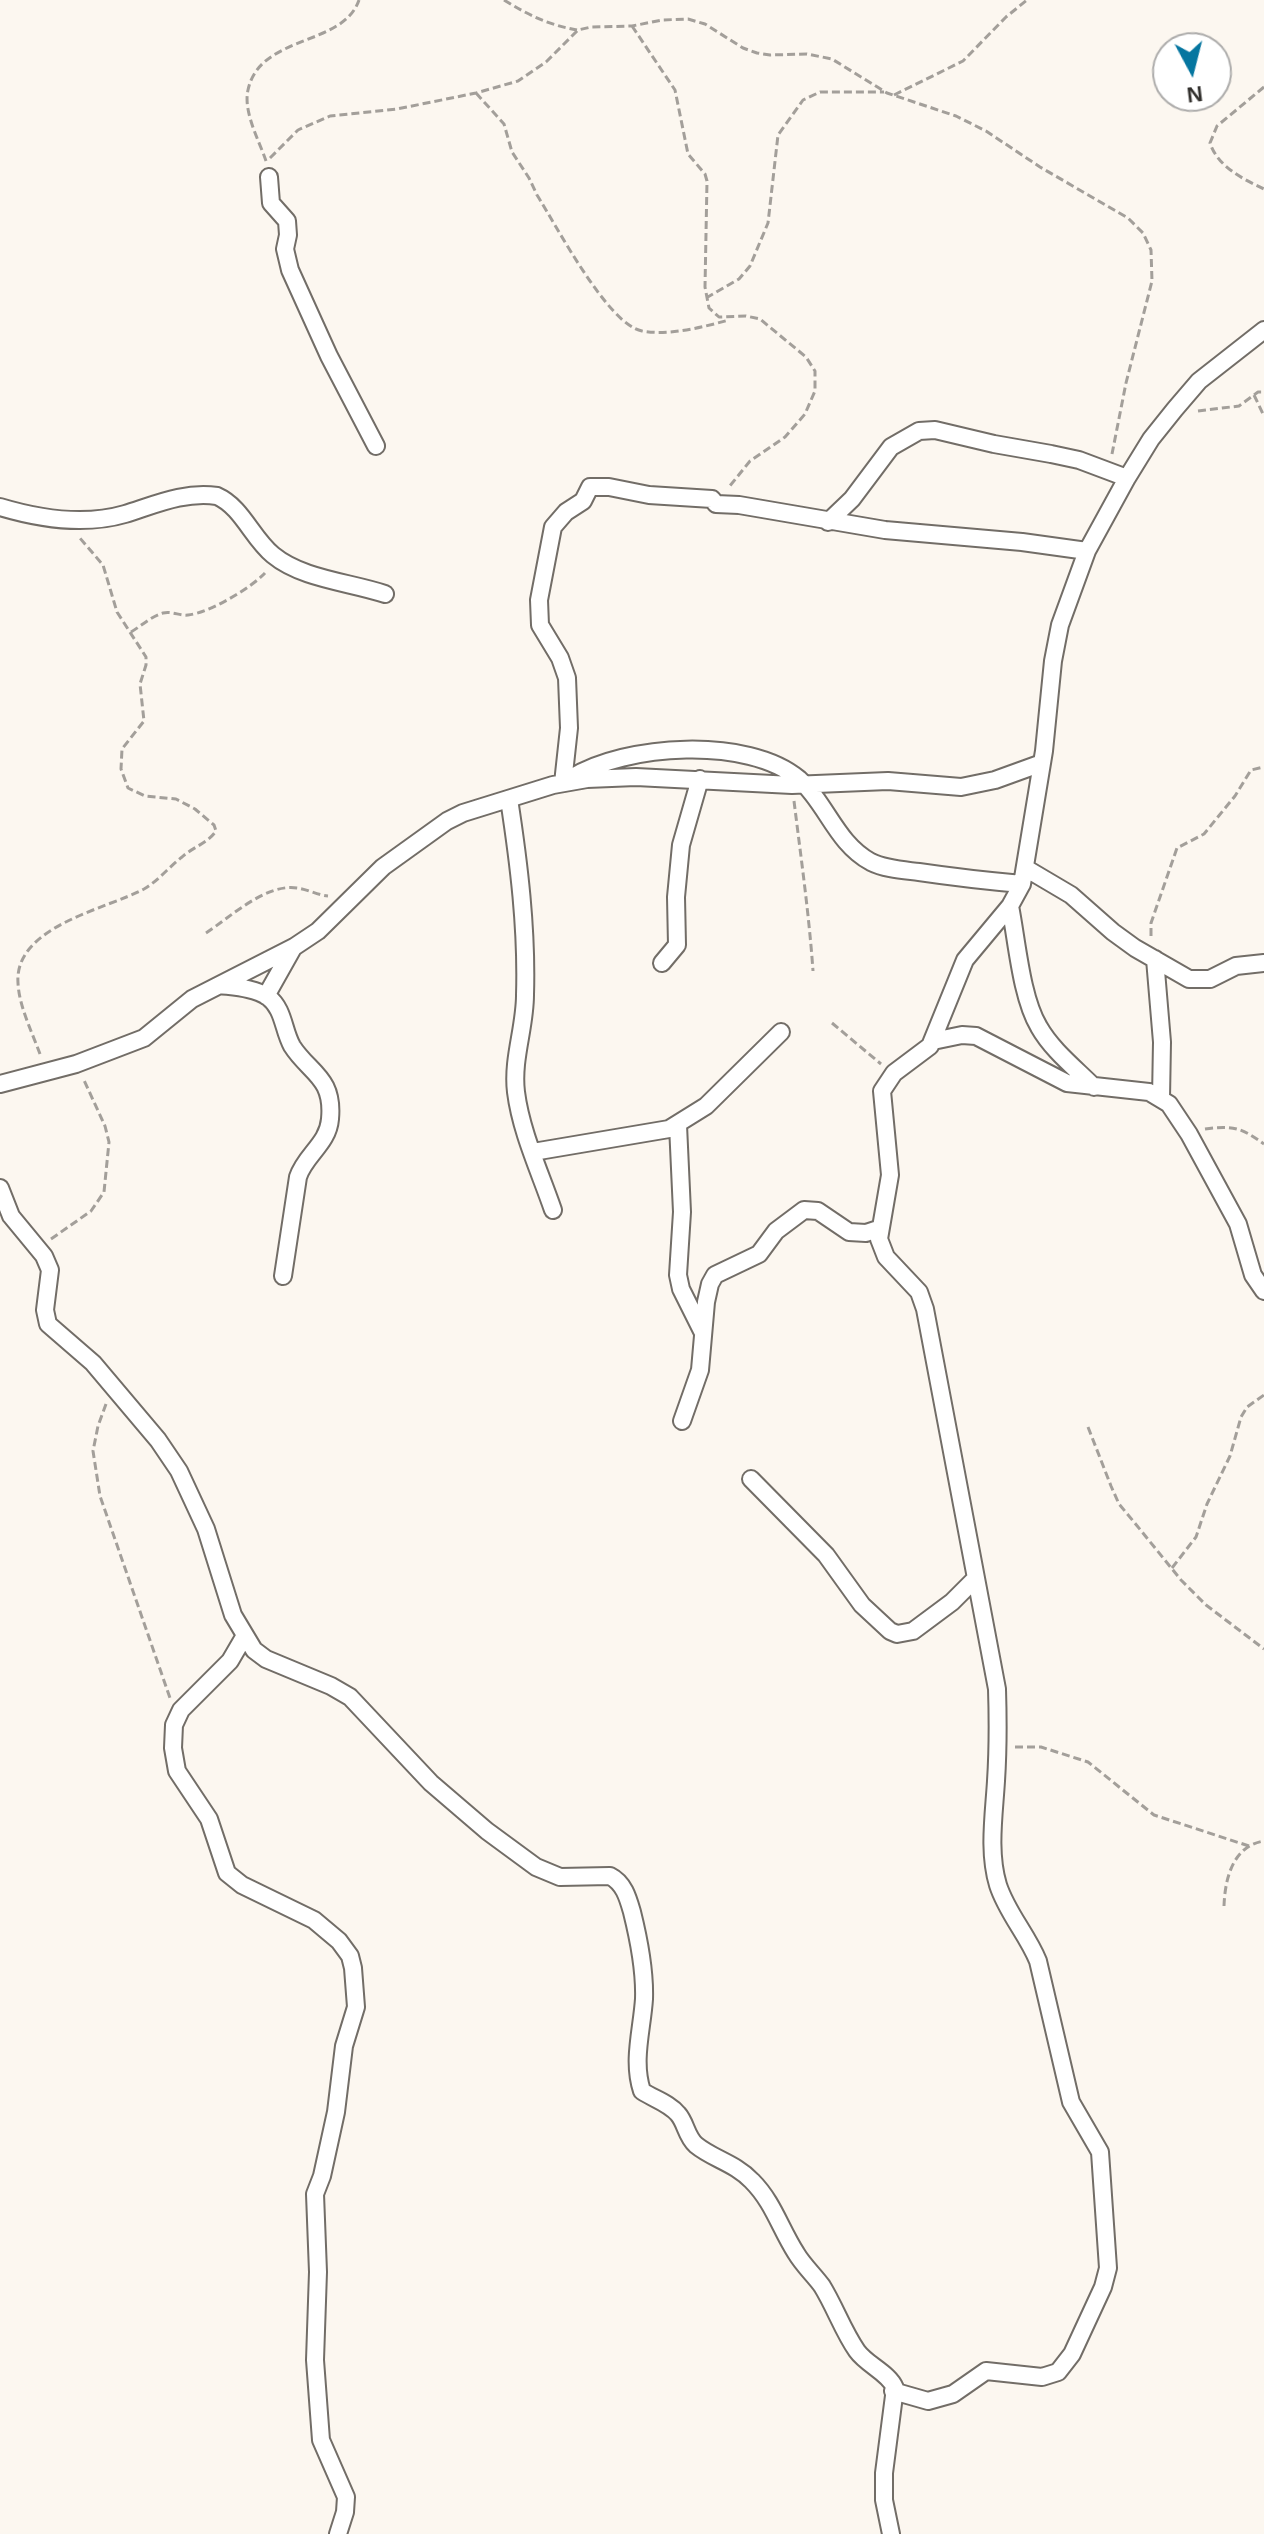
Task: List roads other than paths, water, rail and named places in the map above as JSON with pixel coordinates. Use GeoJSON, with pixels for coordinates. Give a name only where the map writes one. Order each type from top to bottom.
{"type":"FeatureCollection","features":[{"type":"Feature","properties":{"kind":"street"},"geometry":{"type":"LineString","coordinates":[[269,177],[271,203],[287,221],[285,249],[290,270],[329,356],[376,446]]}},
{"type":"Feature","properties":{"kind":"street"},"geometry":{"type":"LineString","coordinates":[[893,2391],[928,2401],[953,2394],[986,2371],[1042,2377],[1058,2372],[1072,2354],[1090,2319],[1108,2268],[1100,2152],[1071,2102],[1038,1961],[1030,1941],[1005,1904],[995,1873],[993,1835],[998,1747],[997,1689],[925,1309],[919,1292],[886,1257],[880,1245],[878,1229],[890,1175],[881,1097],[884,1085],[894,1073],[933,1041],[954,981],[965,960],[1010,906],[1024,876],[1058,637],[1087,551],[1127,478],[1170,414],[1199,381],[1264,330]]}},
{"type":"Feature","properties":{"kind":"street"},"geometry":{"type":"LineString","coordinates":[[828,522],[852,499],[891,447],[919,431],[935,430],[1079,460],[1127,478]]}},
{"type":"Feature","properties":{"kind":"street"},"geometry":{"type":"LineString","coordinates":[[563,783],[569,728],[567,678],[560,658],[543,632],[539,600],[554,524],[583,501],[589,487],[712,499],[716,504],[739,505],[828,522],[1087,551]]}},
{"type":"Feature","properties":{"kind":"street"},"geometry":{"type":"LineString","coordinates":[[0,507],[62,520],[110,517],[188,496],[217,496],[236,512],[276,558],[302,571],[385,594]]}},
{"type":"Feature","properties":{"kind":"street"},"geometry":{"type":"LineString","coordinates":[[563,783],[585,769],[625,755],[657,750],[748,756],[776,765],[798,785],[845,841],[874,863],[942,876],[1024,876],[1071,895],[1113,932],[1184,977],[1210,979],[1240,965],[1264,963]]}},
{"type":"Feature","properties":{"kind":"street"},"geometry":{"type":"LineString","coordinates":[[0,1084],[76,1064],[144,1038],[192,999],[294,947],[318,931],[383,867],[463,813],[563,783],[636,777],[798,785],[888,781],[961,787],[995,780],[1042,763]]}},
{"type":"Feature","properties":{"kind":"street"},"geometry":{"type":"LineString","coordinates":[[662,963],[677,945],[676,897],[681,845],[700,779]]}},
{"type":"Feature","properties":{"kind":"street"},"geometry":{"type":"LineString","coordinates":[[509,799],[519,867],[525,950],[524,1011],[516,1060],[516,1091],[553,1210]]}},
{"type":"Feature","properties":{"kind":"street"},"geometry":{"type":"LineString","coordinates":[[1010,906],[1034,1018],[1053,1046],[1094,1087]]}},
{"type":"Feature","properties":{"kind":"street"},"geometry":{"type":"LineString","coordinates":[[266,996],[294,947]]}},
{"type":"Feature","properties":{"kind":"street"},"geometry":{"type":"LineString","coordinates":[[1155,959],[1162,1055],[1161,1098]]}},
{"type":"Feature","properties":{"kind":"street"},"geometry":{"type":"LineString","coordinates":[[220,985],[266,996],[280,1012],[295,1050],[321,1078],[331,1112],[326,1136],[298,1177],[283,1276]]}},
{"type":"Feature","properties":{"kind":"street"},"geometry":{"type":"LineString","coordinates":[[533,1152],[659,1132],[678,1125],[717,1096],[781,1032]]}},
{"type":"Feature","properties":{"kind":"street"},"geometry":{"type":"LineString","coordinates":[[933,1041],[962,1035],[976,1036],[1058,1080],[1149,1092],[1169,1104],[1238,1224],[1253,1275],[1264,1291]]}},
{"type":"Feature","properties":{"kind":"street"},"geometry":{"type":"LineString","coordinates":[[678,1125],[682,1212],[678,1275],[681,1289],[702,1331]]}},
{"type":"Feature","properties":{"kind":"street"},"geometry":{"type":"LineString","coordinates":[[0,1188],[11,1216],[44,1256],[50,1273],[45,1310],[48,1324],[59,1336],[84,1353],[158,1440],[179,1471],[206,1529],[223,1586],[244,1637],[266,1659],[350,1697],[431,1783],[487,1831],[536,1867],[560,1877],[601,1875],[617,1880],[628,1899],[642,1962],[644,2000],[638,2068],[642,2091],[677,2112],[697,2146],[727,2161],[750,2179],[770,2201],[796,2255],[822,2286],[855,2349],[867,2363],[893,2382],[893,2410],[884,2473],[884,2500],[891,2534]]}},
{"type":"Feature","properties":{"kind":"street"},"geometry":{"type":"LineString","coordinates":[[682,1421],[700,1370],[702,1331],[710,1284],[715,1275],[759,1254],[774,1233],[800,1212],[814,1209],[849,1232],[866,1233],[878,1229]]}},
{"type":"Feature","properties":{"kind":"street"},"geometry":{"type":"LineString","coordinates":[[751,1479],[826,1555],[857,1598],[890,1631],[897,1634],[913,1631],[952,1602],[976,1578]]}},
{"type":"Feature","properties":{"kind":"street"},"geometry":{"type":"LineString","coordinates":[[244,1637],[230,1661],[177,1716],[172,1737],[177,1771],[209,1819],[227,1873],[242,1885],[314,1920],[345,1949],[353,1968],[356,2007],[344,2046],[336,2112],[315,2194],[318,2272],[315,2360],[321,2440],[346,2497],[338,2534]]}}]}
